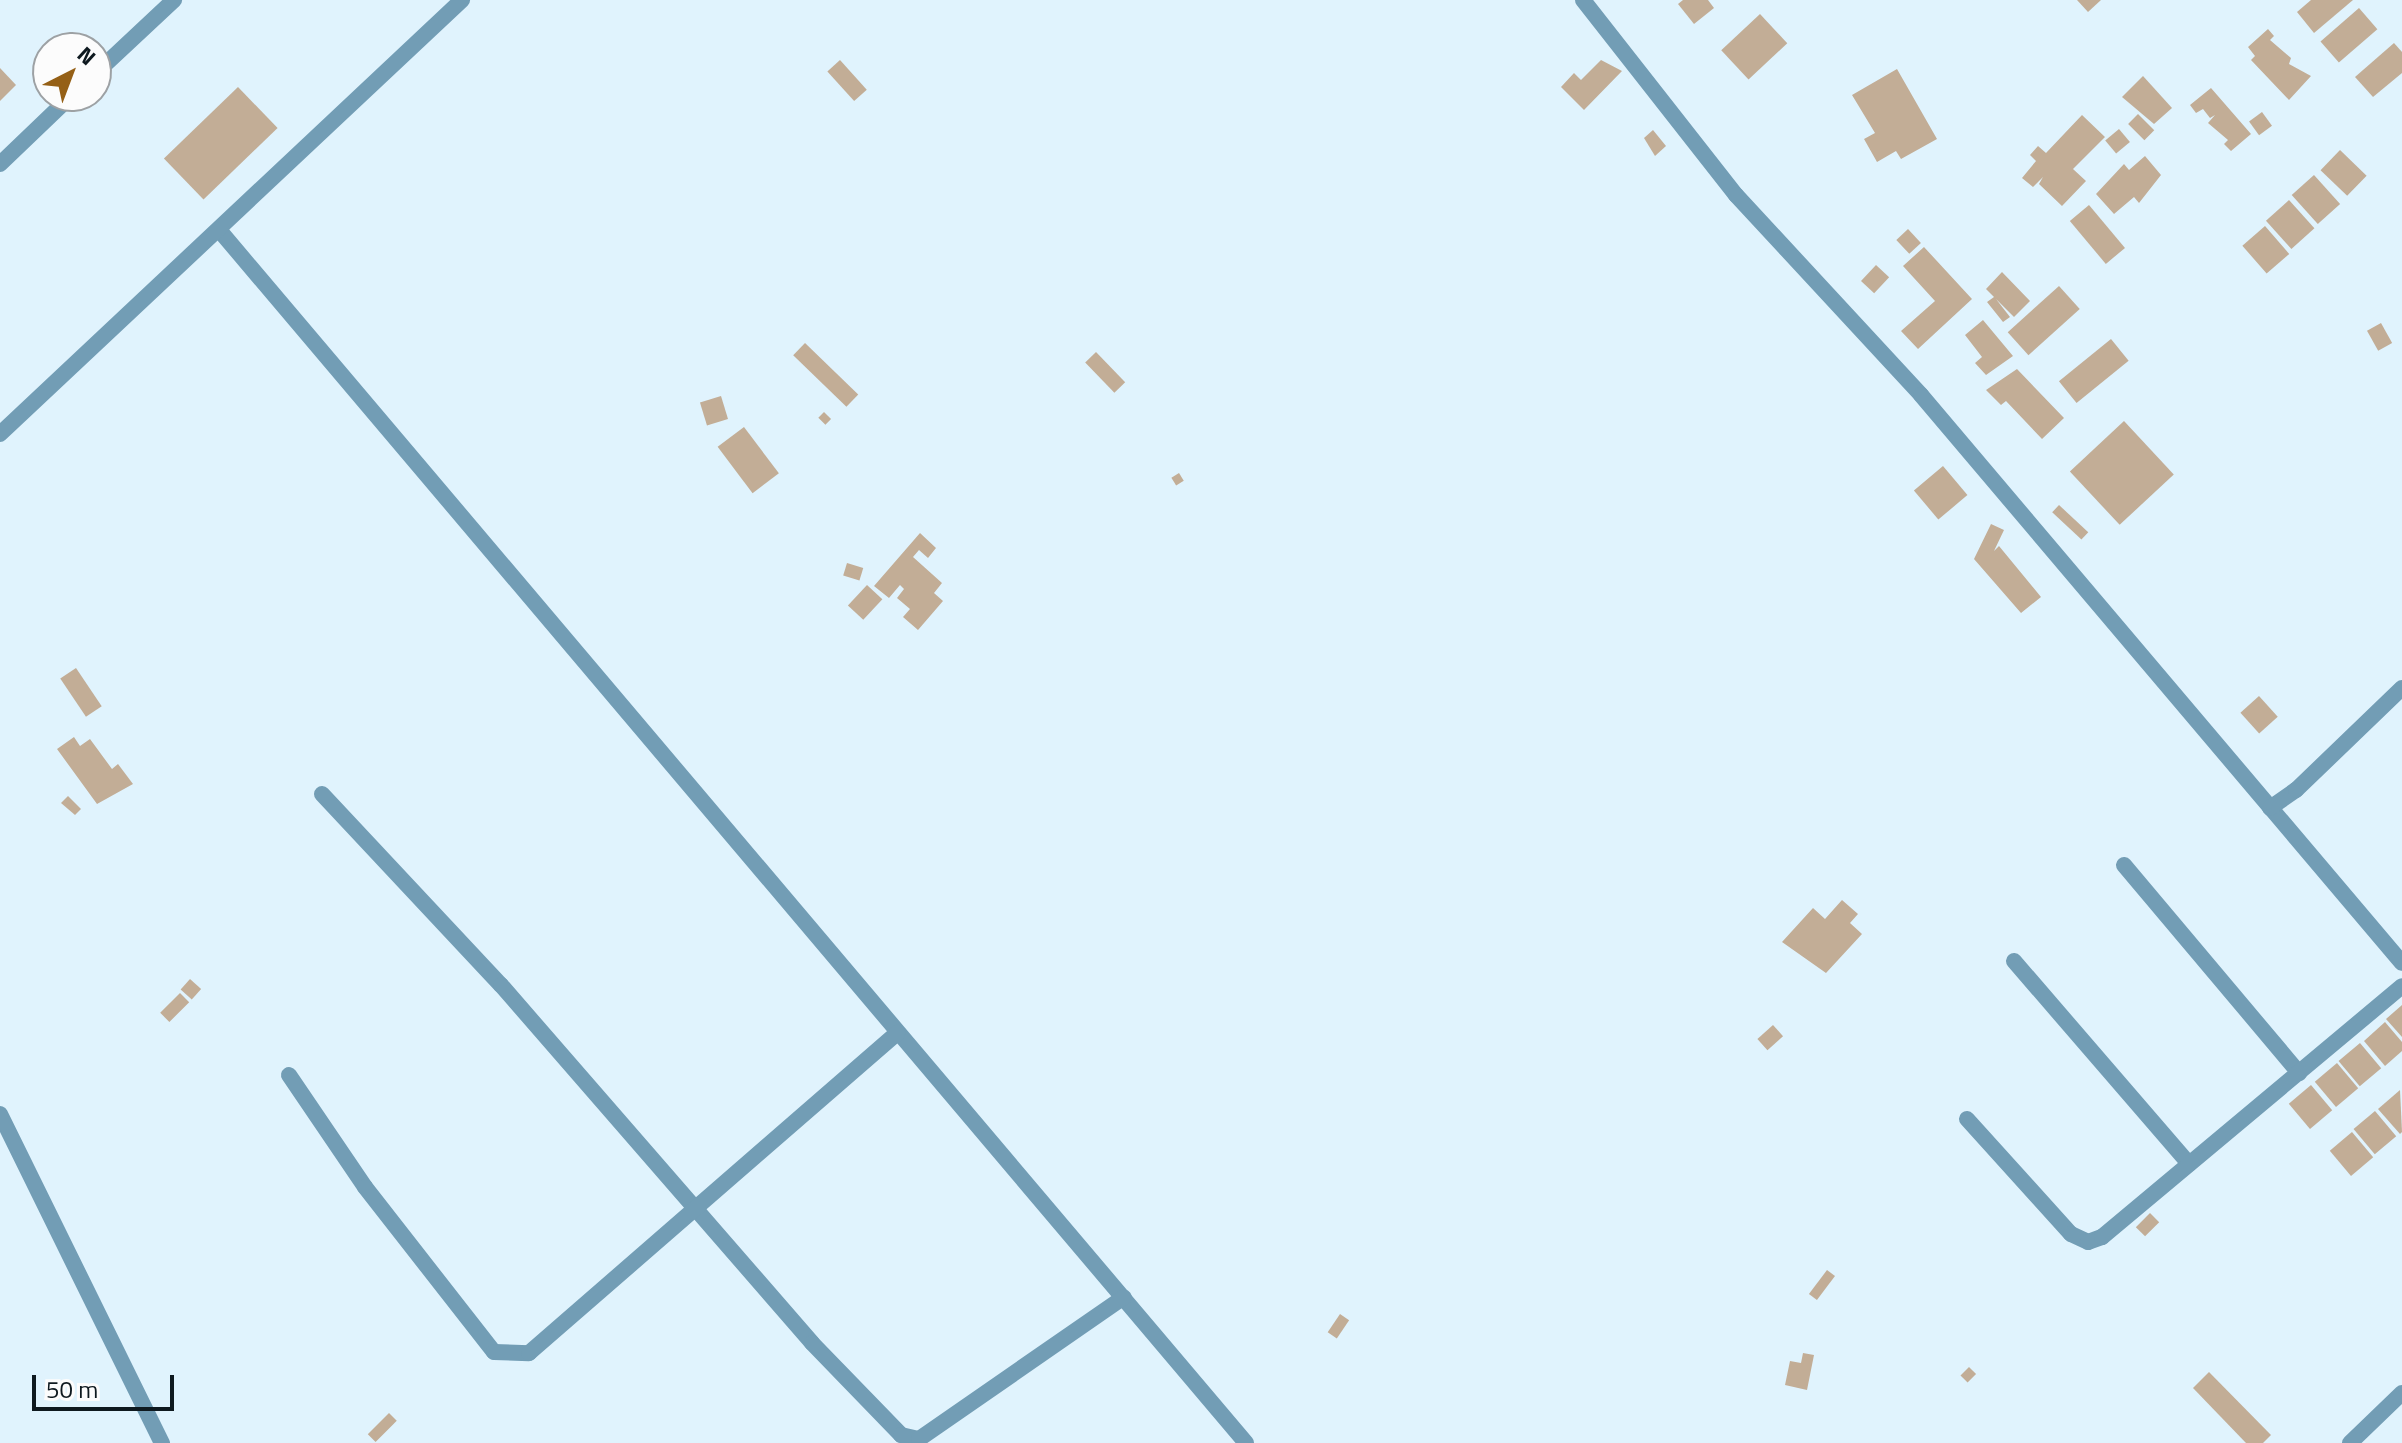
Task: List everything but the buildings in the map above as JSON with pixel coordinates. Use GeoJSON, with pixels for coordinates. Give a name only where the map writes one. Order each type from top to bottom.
{"type":"FeatureCollection","features":[{"type":"Feature","properties":{"kind":"street"},"geometry":{"type":"LineString","coordinates":[[112,58],[174,0]]}},
{"type":"Feature","properties":{"kind":"street"},"geometry":{"type":"LineString","coordinates":[[0,434],[220,231],[462,0]]}},
{"type":"Feature","properties":{"kind":"street"},"geometry":{"type":"LineString","coordinates":[[1583,0],[1736,195],[1921,395],[2402,963]]}},
{"type":"Feature","properties":{"kind":"street"},"geometry":{"type":"LineString","coordinates":[[0,164],[54,112]]}},
{"type":"Feature","properties":{"kind":"street"},"geometry":{"type":"LineString","coordinates":[[220,231],[1246,1443]]}},
{"type":"Feature","properties":{"kind":"street"},"geometry":{"type":"LineString","coordinates":[[2270,808],[2296,790],[2402,688]]}},
{"type":"Feature","properties":{"kind":"street"},"geometry":{"type":"LineString","coordinates":[[322,794],[501,985],[692,1208],[879,1417],[901,1435],[919,1439],[1124,1297]]}},
{"type":"Feature","properties":{"kind":"street"},"geometry":{"type":"LineString","coordinates":[[2124,865],[2299,1073]]}},
{"type":"Feature","properties":{"kind":"street"},"geometry":{"type":"LineString","coordinates":[[2014,961],[2189,1164]]}},
{"type":"Feature","properties":{"kind":"street"},"geometry":{"type":"LineString","coordinates":[[1967,1119],[2071,1234],[2088,1242],[2102,1237],[2402,986]]}},
{"type":"Feature","properties":{"kind":"street"},"geometry":{"type":"LineString","coordinates":[[289,1075],[365,1187],[494,1352],[529,1353],[692,1208],[897,1033]]}},
{"type":"Feature","properties":{"kind":"street"},"geometry":{"type":"LineString","coordinates":[[0,1114],[162,1443]]}},
{"type":"Feature","properties":{"kind":"street"},"geometry":{"type":"LineString","coordinates":[[2350,1443],[2402,1393]]}}]}
